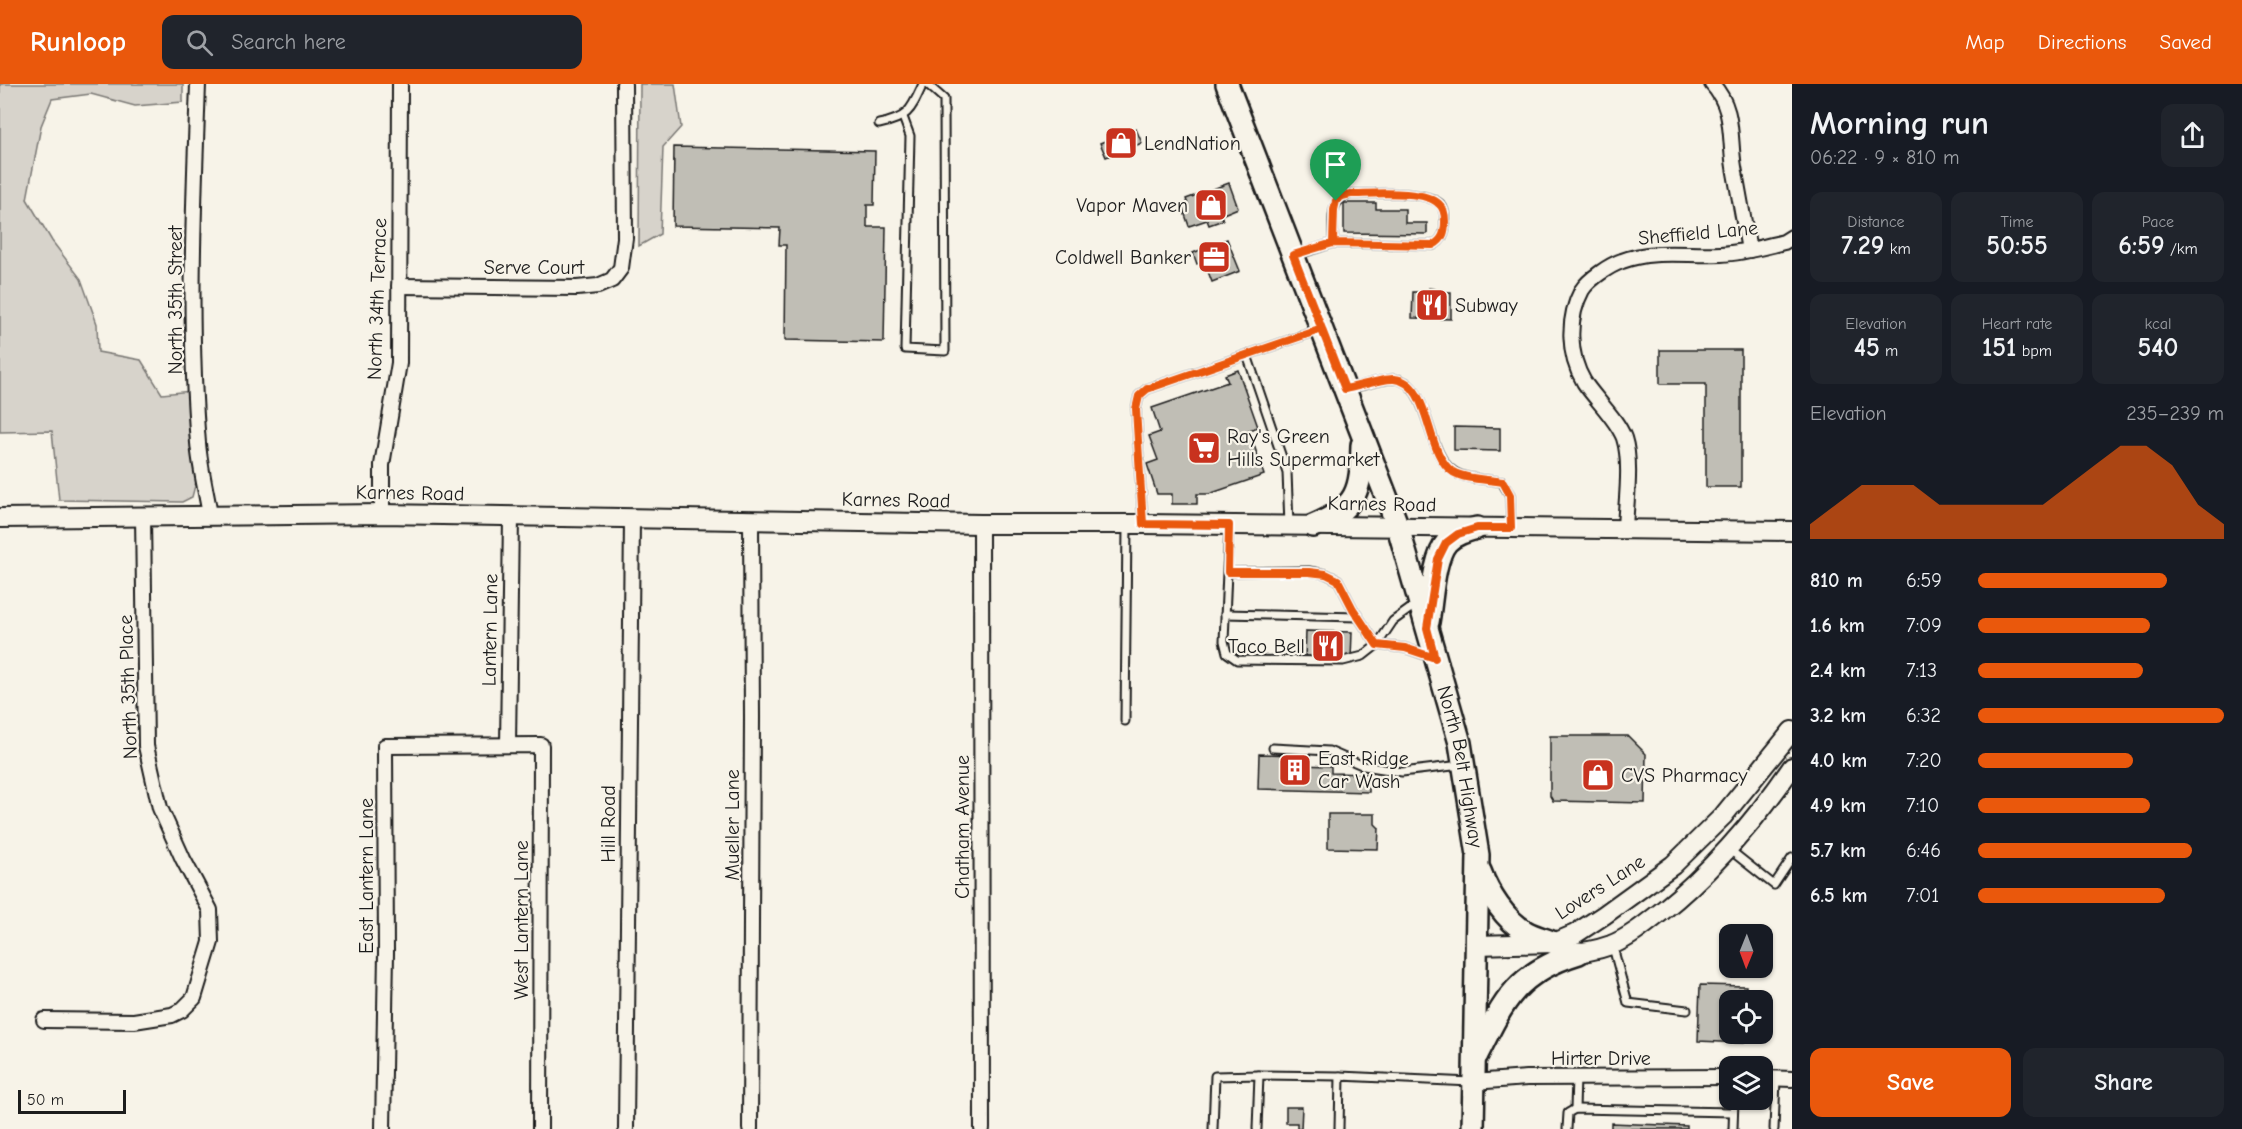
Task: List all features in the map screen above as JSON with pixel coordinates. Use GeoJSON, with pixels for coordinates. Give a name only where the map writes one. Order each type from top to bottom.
{"type":"FeatureCollection","features":[{"type":"Feature","properties":{"kind":"main road","name":"North Belt Highway"},"geometry":{"type":"LineString","coordinates":[[1227,84],[1398,527],[1460,743],[1478,855],[1473,1129]]}},
{"type":"Feature","properties":{"kind":"main road"},"geometry":{"type":"LineString","coordinates":[[1313,526],[1334,517],[1346,508],[1356,493],[1361,478],[1362,435]]}},
{"type":"Feature","properties":{"kind":"main road"},"geometry":{"type":"LineString","coordinates":[[1427,628],[1438,559],[1446,543],[1458,534],[1477,528]]}},
{"type":"Feature","properties":{"kind":"main road"},"geometry":{"type":"LineString","coordinates":[[1478,867],[1483,881],[1496,902],[1512,920],[1526,932],[1554,943]]}},
{"type":"Feature","properties":{"kind":"main road"},"geometry":{"type":"LineString","coordinates":[[1474,1061],[1499,1010],[1514,991],[1534,972],[1562,958],[1579,953]]}},
{"type":"Feature","properties":{"kind":"street","name":"North 35th Street"},"geometry":{"type":"LineString","coordinates":[[198,84],[194,230],[194,368],[198,445],[210,515]]}},
{"type":"Feature","properties":{"kind":"street","name":"North 34th Terrace"},"geometry":{"type":"LineString","coordinates":[[382,514],[382,465],[399,363],[400,84]]}},
{"type":"Feature","properties":{"kind":"street","name":"Serve Court"},"geometry":{"type":"LineString","coordinates":[[399,286],[577,288],[598,286],[612,280],[621,268],[625,238],[624,84]]}},
{"type":"Feature","properties":{"kind":"street"},"geometry":{"type":"LineString","coordinates":[[1712,84],[1720,93],[1730,119],[1734,164],[1749,250]]}},
{"type":"Feature","properties":{"kind":"street","name":"Sheffield Lane"},"geometry":{"type":"LineString","coordinates":[[1625,528],[1627,459],[1623,436],[1584,381],[1573,353],[1572,320],[1583,289],[1599,274],[1621,261],[1647,255],[1724,254],[1784,242],[1792,237]]}},
{"type":"Feature","properties":{"kind":"street","name":"Karnes Road"},"geometry":{"type":"LineString","coordinates":[[0,518],[382,514],[981,524],[1792,531]]}},
{"type":"Feature","properties":{"kind":"street","name":"North 35th Place"},"geometry":{"type":"LineString","coordinates":[[44,1020],[134,1021],[172,1015],[182,1010],[194,998],[211,942],[210,910],[160,808],[146,746],[143,516]]}},
{"type":"Feature","properties":{"kind":"street","name":"Lantern Lane"},"geometry":{"type":"LineString","coordinates":[[508,745],[511,516]]}},
{"type":"Feature","properties":{"kind":"street","name":"Hill Road"},"geometry":{"type":"LineString","coordinates":[[626,1129],[632,519]]}},
{"type":"Feature","properties":{"kind":"street","name":"Mueller Lane"},"geometry":{"type":"LineString","coordinates":[[750,1129],[751,520]]}},
{"type":"Feature","properties":{"kind":"street","name":"Chatham Avenue"},"geometry":{"type":"LineString","coordinates":[[981,524],[982,1129]]}},
{"type":"Feature","properties":{"kind":"street","name":"Lovers Lane"},"geometry":{"type":"LineString","coordinates":[[1476,945],[1554,943],[1575,934],[1673,865],[1723,816],[1792,731]]}},
{"type":"Feature","properties":{"kind":"street","name":"East Lantern Lane"},"geometry":{"type":"LineString","coordinates":[[383,1129],[386,953],[385,746],[508,745]]}},
{"type":"Feature","properties":{"kind":"street","name":"West Lantern Lane"},"geometry":{"type":"LineString","coordinates":[[508,745],[541,745],[540,1129]]}},
{"type":"Feature","properties":{"kind":"street","name":"Lovers Lane"},"geometry":{"type":"LineString","coordinates":[[1476,945],[1509,953],[1579,953],[1612,944],[1646,924],[1690,888],[1769,800],[1792,767]]}},
{"type":"Feature","properties":{"kind":"street","name":"Hirter Drive"},"geometry":{"type":"LineString","coordinates":[[1473,1082],[1527,1078],[1719,1077]]}},
{"type":"Feature","properties":{"kind":"street"},"geometry":{"type":"LineString","coordinates":[[1773,1078],[1792,1079]]}},
{"type":"Feature","properties":{"kind":"lane"},"geometry":{"type":"LineString","coordinates":[[879,124],[903,117],[911,110],[925,84],[944,99],[945,351],[905,349],[910,136],[903,117]]}},
{"type":"Feature","properties":{"kind":"lane"},"geometry":{"type":"LineString","coordinates":[[1293,255],[1333,243],[1433,245],[1439,242],[1443,235],[1444,211],[1441,204],[1418,195],[1351,194],[1342,196],[1336,201],[1334,210],[1333,243]]}},
{"type":"Feature","properties":{"kind":"lane"},"geometry":{"type":"LineString","coordinates":[[1125,721],[1135,524],[1136,409],[1139,396],[1147,389],[1322,329]]}},
{"type":"Feature","properties":{"kind":"lane"},"geometry":{"type":"LineString","coordinates":[[1247,355],[1287,472],[1289,526]]}},
{"type":"Feature","properties":{"kind":"lane"},"geometry":{"type":"LineString","coordinates":[[1345,389],[1394,379],[1411,385],[1421,403],[1435,446],[1448,467],[1467,476],[1503,482],[1510,495],[1511,528]]}},
{"type":"Feature","properties":{"kind":"lane"},"geometry":{"type":"LineString","coordinates":[[1229,525],[1224,641],[1227,653],[1237,660],[1343,661],[1363,656],[1377,645],[1393,621],[1420,601]]}},
{"type":"Feature","properties":{"kind":"lane"},"geometry":{"type":"LineString","coordinates":[[1228,572],[1326,574],[1338,580],[1358,617],[1377,645],[1405,648],[1435,658]]}},
{"type":"Feature","properties":{"kind":"lane"},"geometry":{"type":"LineString","coordinates":[[1225,614],[1358,617]]}},
{"type":"Feature","properties":{"kind":"lane"},"geometry":{"type":"LineString","coordinates":[[1273,748],[1329,751],[1364,766],[1402,772],[1464,765]]}},
{"type":"Feature","properties":{"kind":"lane"},"geometry":{"type":"LineString","coordinates":[[1728,848],[1774,885],[1792,858]]}},
{"type":"Feature","properties":{"kind":"lane"},"geometry":{"type":"LineString","coordinates":[[1612,944],[1629,1003],[1687,1010]]}},
{"type":"Feature","properties":{"kind":"lane"},"geometry":{"type":"LineString","coordinates":[[1257,1129],[1259,1075]]}},
{"type":"Feature","properties":{"kind":"lane"},"geometry":{"type":"LineString","coordinates":[[1213,1129],[1215,1076],[1340,1076],[1473,1082]]}},
{"type":"Feature","properties":{"kind":"lane"},"geometry":{"type":"LineString","coordinates":[[1339,1129],[1340,1076]]}},
{"type":"Feature","properties":{"kind":"lane"},"geometry":{"type":"LineString","coordinates":[[1575,1109],[1576,1078]]}},
{"type":"Feature","properties":{"kind":"lane"},"geometry":{"type":"LineString","coordinates":[[1568,1129],[1568,1113],[1575,1109],[1733,1112],[1732,1129]]}},
{"type":"Feature","properties":{"kind":"lane"},"geometry":{"type":"LineString","coordinates":[[1772,1110],[1774,1129]]}},
{"type":"Feature","properties":{"kind":"shaded area"},"geometry":{"type":"Polygon","coordinates":[[[0,84],[183,84],[183,102],[135,106],[91,94],[52,99],[41,126],[27,199],[52,241],[81,279],[97,324],[98,352],[141,360],[162,394],[191,391],[196,482],[192,497],[182,502],[59,500],[52,431],[0,432],[0,84]]]}},
{"type":"Feature","properties":{"kind":"shaded area"},"geometry":{"type":"Polygon","coordinates":[[[640,84],[675,84],[681,127],[663,147],[660,234],[639,246],[640,84]]]}},
{"type":"Feature","properties":{"kind":"building","name":"LendNation"},"geometry":{"type":"Polygon","coordinates":[[[1136,129],[1142,143],[1106,157],[1100,143],[1136,129]]]}},
{"type":"Feature","properties":{"kind":"building"},"geometry":{"type":"Polygon","coordinates":[[[674,147],[875,151],[874,205],[867,205],[867,227],[886,227],[884,342],[785,340],[786,245],[779,245],[780,228],[673,226],[674,147]]]}},
{"type":"Feature","properties":{"kind":"building","name":"Vapor Maven"},"geometry":{"type":"Polygon","coordinates":[[[1229,183],[1238,208],[1221,215],[1223,220],[1209,225],[1207,220],[1189,226],[1182,206],[1188,204],[1186,199],[1229,183]]]}},
{"type":"Feature","properties":{"kind":"building"},"geometry":{"type":"Polygon","coordinates":[[[1344,203],[1376,203],[1376,209],[1405,209],[1405,223],[1427,223],[1427,234],[1344,233],[1344,203]]]}},
{"type":"Feature","properties":{"kind":"building","name":"Coldwell Banker"},"geometry":{"type":"Polygon","coordinates":[[[1227,239],[1240,271],[1212,282],[1204,261],[1197,264],[1193,253],[1227,239]]]}},
{"type":"Feature","properties":{"kind":"building","name":"Subway"},"geometry":{"type":"Polygon","coordinates":[[[1429,288],[1435,289],[1435,292],[1451,292],[1451,319],[1412,318],[1413,292],[1429,292],[1429,288]]]}},
{"type":"Feature","properties":{"kind":"building"},"geometry":{"type":"Polygon","coordinates":[[[1660,350],[1741,350],[1741,487],[1706,487],[1706,384],[1660,384],[1660,350]]]}},
{"type":"Feature","properties":{"kind":"building","name":"Ray's Green Hills Supermarket"},"geometry":{"type":"Polygon","coordinates":[[[1238,370],[1258,427],[1249,430],[1264,475],[1209,494],[1197,494],[1197,504],[1172,504],[1172,494],[1157,494],[1147,464],[1158,460],[1149,436],[1160,432],[1152,408],[1228,382],[1225,375],[1238,370]]]}},
{"type":"Feature","properties":{"kind":"building"},"geometry":{"type":"Polygon","coordinates":[[[1454,427],[1500,428],[1500,451],[1454,450],[1454,427]]]}},
{"type":"Feature","properties":{"kind":"building","name":"Taco Bell"},"geometry":{"type":"Polygon","coordinates":[[[1306,631],[1352,632],[1351,660],[1305,659],[1306,631]]]}},
{"type":"Feature","properties":{"kind":"building","name":"CVS Pharmacy"},"geometry":{"type":"Polygon","coordinates":[[[1550,736],[1628,736],[1646,754],[1645,803],[1553,801],[1550,796],[1550,736]]]}},
{"type":"Feature","properties":{"kind":"building","name":"East Ridge Car Wash"},"geometry":{"type":"Polygon","coordinates":[[[1259,754],[1299,755],[1298,765],[1331,766],[1331,773],[1369,774],[1369,792],[1258,789],[1259,754]]]}},
{"type":"Feature","properties":{"kind":"building"},"geometry":{"type":"Polygon","coordinates":[[[1328,814],[1375,814],[1375,824],[1379,828],[1378,849],[1328,848],[1328,814]]]}},
{"type":"Feature","properties":{"kind":"building"},"geometry":{"type":"Polygon","coordinates":[[[1700,985],[1746,986],[1746,990],[1719,990],[1719,1042],[1698,1041],[1700,985]]]}},
{"type":"Feature","properties":{"kind":"building"},"geometry":{"type":"Polygon","coordinates":[[[1286,1107],[1302,1107],[1301,1129],[1297,1129],[1297,1123],[1286,1123],[1286,1107]]]}},
{"type":"Feature","properties":{"kind":"building"},"geometry":{"type":"Polygon","coordinates":[[[1611,1123],[1687,1126],[1687,1129],[1611,1129],[1611,1123]]]}},
{"type":"Feature","properties":{"kind":"place","name":"LendNation"},"geometry":{"type":"Point","coordinates":[1121,143]}},
{"type":"Feature","properties":{"kind":"place","name":"Vapor Maven"},"geometry":{"type":"Point","coordinates":[1211,205]}},
{"type":"Feature","properties":{"kind":"place","name":"Coldwell Banker"},"geometry":{"type":"Point","coordinates":[1214,257]}},
{"type":"Feature","properties":{"kind":"place","name":"Subway"},"geometry":{"type":"Point","coordinates":[1432,305]}},
{"type":"Feature","properties":{"kind":"place","name":"Ray's Green Hills Supermarket"},"geometry":{"type":"Point","coordinates":[1204,448]}},
{"type":"Feature","properties":{"kind":"place","name":"Taco Bell"},"geometry":{"type":"Point","coordinates":[1328,646]}},
{"type":"Feature","properties":{"kind":"place","name":"East Ridge Car Wash"},"geometry":{"type":"Point","coordinates":[1295,770]}},
{"type":"Feature","properties":{"kind":"place","name":"CVS Pharmacy"},"geometry":{"type":"Point","coordinates":[1598,775]}},
{"type":"Feature","properties":{"kind":"route"},"geometry":{"type":"LineString","coordinates":[[1336,201],[1333,243],[1293,255],[1322,329],[1147,389],[1139,396],[1136,409],[1143,524],[1229,525],[1228,572],[1326,574],[1338,580],[1353,609],[1377,645],[1405,648],[1435,658],[1427,628],[1438,559],[1446,543],[1458,534],[1477,528],[1511,528],[1510,495],[1503,482],[1467,476],[1453,471],[1444,462],[1435,446],[1421,403],[1411,385],[1394,379],[1345,389],[1293,255],[1333,243],[1433,245],[1439,242],[1445,228],[1445,217],[1441,204],[1418,195],[1385,194],[1351,194],[1342,196],[1336,201]]}}]}
